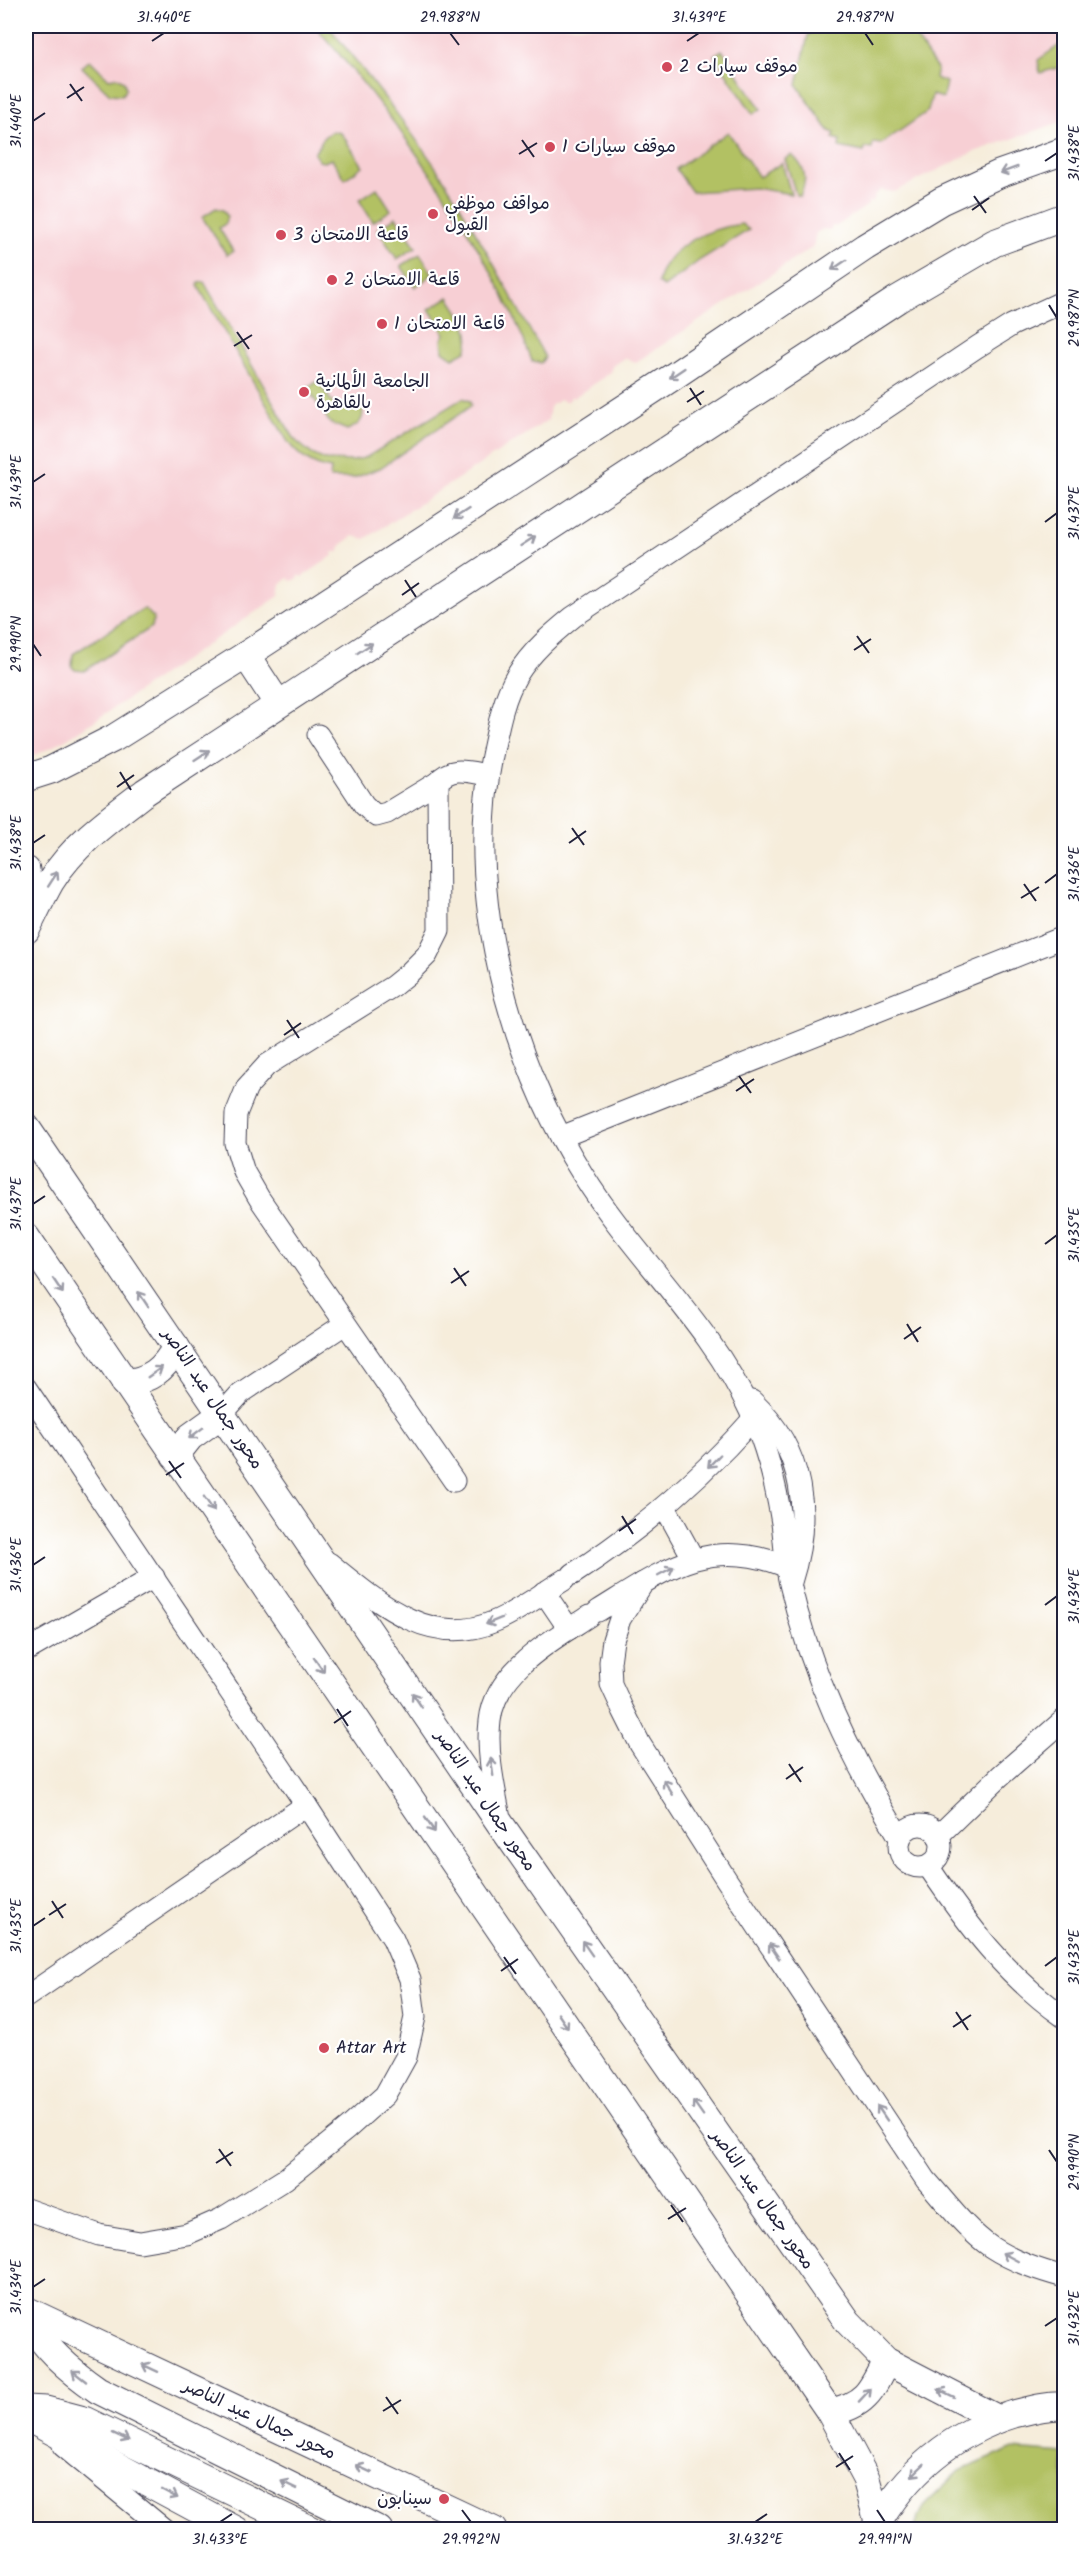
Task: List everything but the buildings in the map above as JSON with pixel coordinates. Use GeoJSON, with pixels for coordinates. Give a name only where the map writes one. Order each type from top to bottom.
{"type":"FeatureCollection","features":[{"type":"Feature","properties":{"kind":"main road"},"geometry":{"type":"LineString","coordinates":[[26,778],[51,770],[114,738],[246,655],[865,248],[941,201],[999,174],[1065,151]]}},
{"type":"Feature","properties":{"kind":"main road"},"geometry":{"type":"LineString","coordinates":[[26,930],[51,881],[67,859],[88,837],[145,792],[898,299],[994,243],[1065,217]]}},
{"type":"Feature","properties":{"kind":"main road"},"geometry":{"type":"LineString","coordinates":[[246,655],[278,704]]}},
{"type":"Feature","properties":{"kind":"main road"},"geometry":{"type":"LineString","coordinates":[[26,870],[29,902],[26,924]]}},
{"type":"Feature","properties":{"kind":"main road","name":"محور جمال عبد الناصر"},"geometry":{"type":"LineString","coordinates":[[26,1125],[501,1825],[848,2322],[886,2361],[998,2419]]}},
{"type":"Feature","properties":{"kind":"main road"},"geometry":{"type":"LineString","coordinates":[[26,1238],[830,2412],[866,2479],[876,2525]]}},
{"type":"Feature","properties":{"kind":"main road"},"geometry":{"type":"LineString","coordinates":[[125,1383],[141,1381],[156,1374],[168,1362],[176,1347]]}},
{"type":"Feature","properties":{"kind":"main road"},"geometry":{"type":"LineString","coordinates":[[175,1456],[190,1437],[222,1414]]}},
{"type":"Feature","properties":{"kind":"main road","name":"محور جمال عبد الناصر"},"geometry":{"type":"LineString","coordinates":[[26,2310],[493,2529]]}},
{"type":"Feature","properties":{"kind":"main road"},"geometry":{"type":"LineString","coordinates":[[26,2316],[39,2339],[59,2360],[98,2391],[379,2529]]}},
{"type":"Feature","properties":{"kind":"main road"},"geometry":{"type":"LineString","coordinates":[[830,2412],[844,2410],[857,2404],[868,2395],[886,2361]]}},
{"type":"Feature","properties":{"kind":"main road"},"geometry":{"type":"LineString","coordinates":[[876,2525],[900,2489],[938,2452],[959,2438],[998,2419],[1031,2409],[1065,2406]]}},
{"type":"Feature","properties":{"kind":"main road"},"geometry":{"type":"LineString","coordinates":[[28,2416],[56,2412],[84,2420],[311,2529]]}},
{"type":"Feature","properties":{"kind":"main road"},"geometry":{"type":"LineString","coordinates":[[28,2416],[236,2529]]}},
{"type":"Feature","properties":{"kind":"street"},"geometry":{"type":"LineString","coordinates":[[900,1838],[870,1788],[832,1714],[800,1625],[788,1576],[783,1527],[776,1490],[767,1453],[754,1418],[741,1391],[681,1305],[614,1220],[582,1175],[561,1137],[521,1046],[495,950],[487,902],[485,836],[487,775],[501,713],[517,676],[541,644],[573,617],[977,347],[1012,325],[1065,301]]}},
{"type":"Feature","properties":{"kind":"street"},"geometry":{"type":"LineString","coordinates":[[318,735],[364,805],[376,816],[387,813],[438,782],[444,774],[453,771],[487,775]]}},
{"type":"Feature","properties":{"kind":"street"},"geometry":{"type":"LineString","coordinates":[[438,782],[436,793],[439,930],[427,955],[393,986],[267,1065],[247,1086],[236,1114],[235,1143],[244,1172],[279,1228],[454,1481]]}},
{"type":"Feature","properties":{"kind":"street"},"geometry":{"type":"LineString","coordinates":[[561,1137],[1065,938]]}},
{"type":"Feature","properties":{"kind":"street"},"geometry":{"type":"LineString","coordinates":[[222,1414],[241,1393],[345,1324]]}},
{"type":"Feature","properties":{"kind":"street"},"geometry":{"type":"LineString","coordinates":[[26,1388],[306,1805],[393,1939],[410,1979],[415,2017],[406,2057],[385,2095],[285,2179],[221,2219],[187,2234],[140,2242],[99,2235],[29,2208]]}},
{"type":"Feature","properties":{"kind":"street"},"geometry":{"type":"LineString","coordinates":[[741,1391],[761,1409],[777,1430],[791,1455],[800,1486],[804,1520],[800,1553],[788,1576]]}},
{"type":"Feature","properties":{"kind":"street"},"geometry":{"type":"LineString","coordinates":[[317,1553],[396,1615],[444,1630],[467,1629],[491,1623],[569,1577],[628,1537],[665,1507],[711,1464],[754,1418]]}},
{"type":"Feature","properties":{"kind":"street"},"geometry":{"type":"LineString","coordinates":[[665,1507],[693,1558]]}},
{"type":"Feature","properties":{"kind":"street"},"geometry":{"type":"LineString","coordinates":[[501,1825],[489,1736],[494,1704],[510,1676],[569,1629],[643,1583],[693,1558],[724,1553],[740,1554],[771,1560],[788,1576]]}},
{"type":"Feature","properties":{"kind":"street"},"geometry":{"type":"LineString","coordinates":[[26,1651],[154,1577]]}},
{"type":"Feature","properties":{"kind":"street"},"geometry":{"type":"LineString","coordinates":[[643,1583],[620,1618],[613,1640],[610,1662],[611,1684],[640,1744],[726,1879],[926,2180],[957,2216],[990,2246],[1028,2267],[1065,2277]]}},
{"type":"Feature","properties":{"kind":"street"},"geometry":{"type":"LineString","coordinates":[[544,1592],[569,1629]]}},
{"type":"Feature","properties":{"kind":"street"},"geometry":{"type":"LineString","coordinates":[[938,1836],[1028,1751],[1065,1720]]}},
{"type":"Feature","properties":{"kind":"street"},"geometry":{"type":"LineString","coordinates":[[26,1997],[306,1805]]}},
{"type":"Feature","properties":{"kind":"street"},"geometry":{"type":"LineString","coordinates":[[915,1825],[928,1827],[938,1836],[941,1850],[934,1862],[928,1866],[916,1868],[904,1862],[898,1851],[900,1838],[909,1828],[915,1825]]}},
{"type":"Feature","properties":{"kind":"street"},"geometry":{"type":"LineString","coordinates":[[928,1866],[956,1908],[989,1950],[1020,1982],[1065,2017]]}},
{"type":"Feature","properties":{"kind":"street"},"geometry":{"type":"LineString","coordinates":[[28,2416],[165,2529]]}},
{"type":"Feature","properties":{"kind":"shaded area","name":"الجامعة الألمانية بالقاهرة"},"geometry":{"type":"Polygon","coordinates":[[[26,26],[1064,26],[1064,121],[974,152],[894,192],[881,190],[874,195],[872,202],[868,201],[868,205],[835,227],[833,225],[830,230],[823,229],[816,233],[813,247],[636,362],[624,358],[612,366],[610,373],[605,374],[606,376],[573,398],[571,396],[569,401],[561,399],[550,406],[548,420],[365,539],[354,536],[341,545],[339,552],[333,552],[334,555],[302,577],[300,575],[291,581],[289,578],[281,584],[279,596],[84,728],[26,759],[26,26]]]}},
{"type":"Feature","properties":{"kind":"green space"},"geometry":{"type":"Polygon","coordinates":[[[315,26],[327,26],[333,32],[443,178],[483,244],[545,357],[541,363],[532,361],[514,317],[492,273],[438,184],[377,101],[315,26]]]}},
{"type":"Feature","properties":{"kind":"green space"},"geometry":{"type":"Polygon","coordinates":[[[823,26],[908,26],[937,69],[935,78],[946,82],[943,98],[932,95],[928,111],[881,144],[873,143],[872,149],[865,148],[864,152],[839,147],[840,140],[833,138],[835,133],[829,131],[797,85],[808,35],[823,26]]]}},
{"type":"Feature","properties":{"kind":"green space"},"geometry":{"type":"Polygon","coordinates":[[[1064,42],[1064,66],[1040,73],[1038,60],[1064,42]]]}},
{"type":"Feature","properties":{"kind":"green space"},"geometry":{"type":"Polygon","coordinates":[[[722,50],[761,109],[753,114],[714,55],[722,50]]]}},
{"type":"Feature","properties":{"kind":"green space"},"geometry":{"type":"Polygon","coordinates":[[[90,60],[109,79],[117,77],[124,81],[126,89],[122,95],[110,94],[82,67],[90,60]]]}},
{"type":"Feature","properties":{"kind":"green space"},"geometry":{"type":"Polygon","coordinates":[[[332,131],[341,133],[363,166],[345,179],[332,159],[319,161],[314,154],[324,137],[332,131]]]}},
{"type":"Feature","properties":{"kind":"green space"},"geometry":{"type":"Polygon","coordinates":[[[728,132],[759,177],[782,163],[791,194],[755,188],[692,192],[676,169],[728,132]]]}},
{"type":"Feature","properties":{"kind":"green space"},"geometry":{"type":"Polygon","coordinates":[[[792,155],[803,169],[805,179],[800,196],[796,195],[785,159],[792,155]]]}},
{"type":"Feature","properties":{"kind":"green space"},"geometry":{"type":"Polygon","coordinates":[[[377,188],[391,210],[373,222],[359,200],[377,188]]]}},
{"type":"Feature","properties":{"kind":"green space"},"geometry":{"type":"Polygon","coordinates":[[[216,208],[223,210],[227,216],[225,224],[219,228],[233,251],[227,255],[202,217],[216,208]]]}},
{"type":"Feature","properties":{"kind":"green space"},"geometry":{"type":"Polygon","coordinates":[[[396,217],[416,247],[397,259],[377,229],[396,217]]]}},
{"type":"Feature","properties":{"kind":"green space"},"geometry":{"type":"Polygon","coordinates":[[[742,224],[749,230],[700,260],[664,287],[658,283],[669,259],[690,241],[716,230],[742,224]]]}},
{"type":"Feature","properties":{"kind":"green space"},"geometry":{"type":"Polygon","coordinates":[[[420,254],[433,274],[415,287],[401,266],[420,254]]]}},
{"type":"Feature","properties":{"kind":"green space"},"geometry":{"type":"Polygon","coordinates":[[[204,282],[289,430],[296,441],[312,454],[325,460],[353,461],[367,457],[463,398],[470,401],[471,406],[380,468],[354,478],[330,478],[331,469],[306,460],[288,442],[198,286],[199,283],[204,282]]]}},
{"type":"Feature","properties":{"kind":"green space"},"geometry":{"type":"Polygon","coordinates":[[[449,297],[465,322],[469,336],[466,351],[453,358],[443,351],[442,339],[445,334],[429,309],[449,297]]]}},
{"type":"Feature","properties":{"kind":"green space"},"geometry":{"type":"Polygon","coordinates":[[[318,381],[336,408],[352,401],[361,406],[363,415],[358,424],[347,430],[330,423],[307,388],[318,381]]]}},
{"type":"Feature","properties":{"kind":"green space"},"geometry":{"type":"Polygon","coordinates":[[[145,609],[154,618],[152,627],[84,671],[75,670],[72,667],[73,654],[145,609]]]}},
{"type":"Feature","properties":{"kind":"green space"},"geometry":{"type":"Polygon","coordinates":[[[1012,2449],[1064,2453],[1064,2529],[914,2529],[924,2506],[960,2471],[1012,2449]]]}},
{"type":"Feature","properties":{"kind":"place","name":"موقف سيارات 2"},"geometry":{"type":"Point","coordinates":[667,67]}},
{"type":"Feature","properties":{"kind":"place","name":"موقف سيارات 1"},"geometry":{"type":"Point","coordinates":[550,147]}},
{"type":"Feature","properties":{"kind":"place","name":"مواقف موظفي القبول"},"geometry":{"type":"Point","coordinates":[433,214]}},
{"type":"Feature","properties":{"kind":"place","name":"قاعة الامتحان 3"},"geometry":{"type":"Point","coordinates":[281,235]}},
{"type":"Feature","properties":{"kind":"place","name":"قاعة الامتحان 2"},"geometry":{"type":"Point","coordinates":[332,280]}},
{"type":"Feature","properties":{"kind":"place","name":"قاعة الامتحان 1"},"geometry":{"type":"Point","coordinates":[382,324]}},
{"type":"Feature","properties":{"kind":"place","name":"الجامعة الألمانية بالقاهرة"},"geometry":{"type":"Point","coordinates":[304,392]}},
{"type":"Feature","properties":{"kind":"place","name":"Attar Art"},"geometry":{"type":"Point","coordinates":[324,2048]}},
{"type":"Feature","properties":{"kind":"place","name":"سينابون"},"geometry":{"type":"Point","coordinates":[444,2499]}}]}
